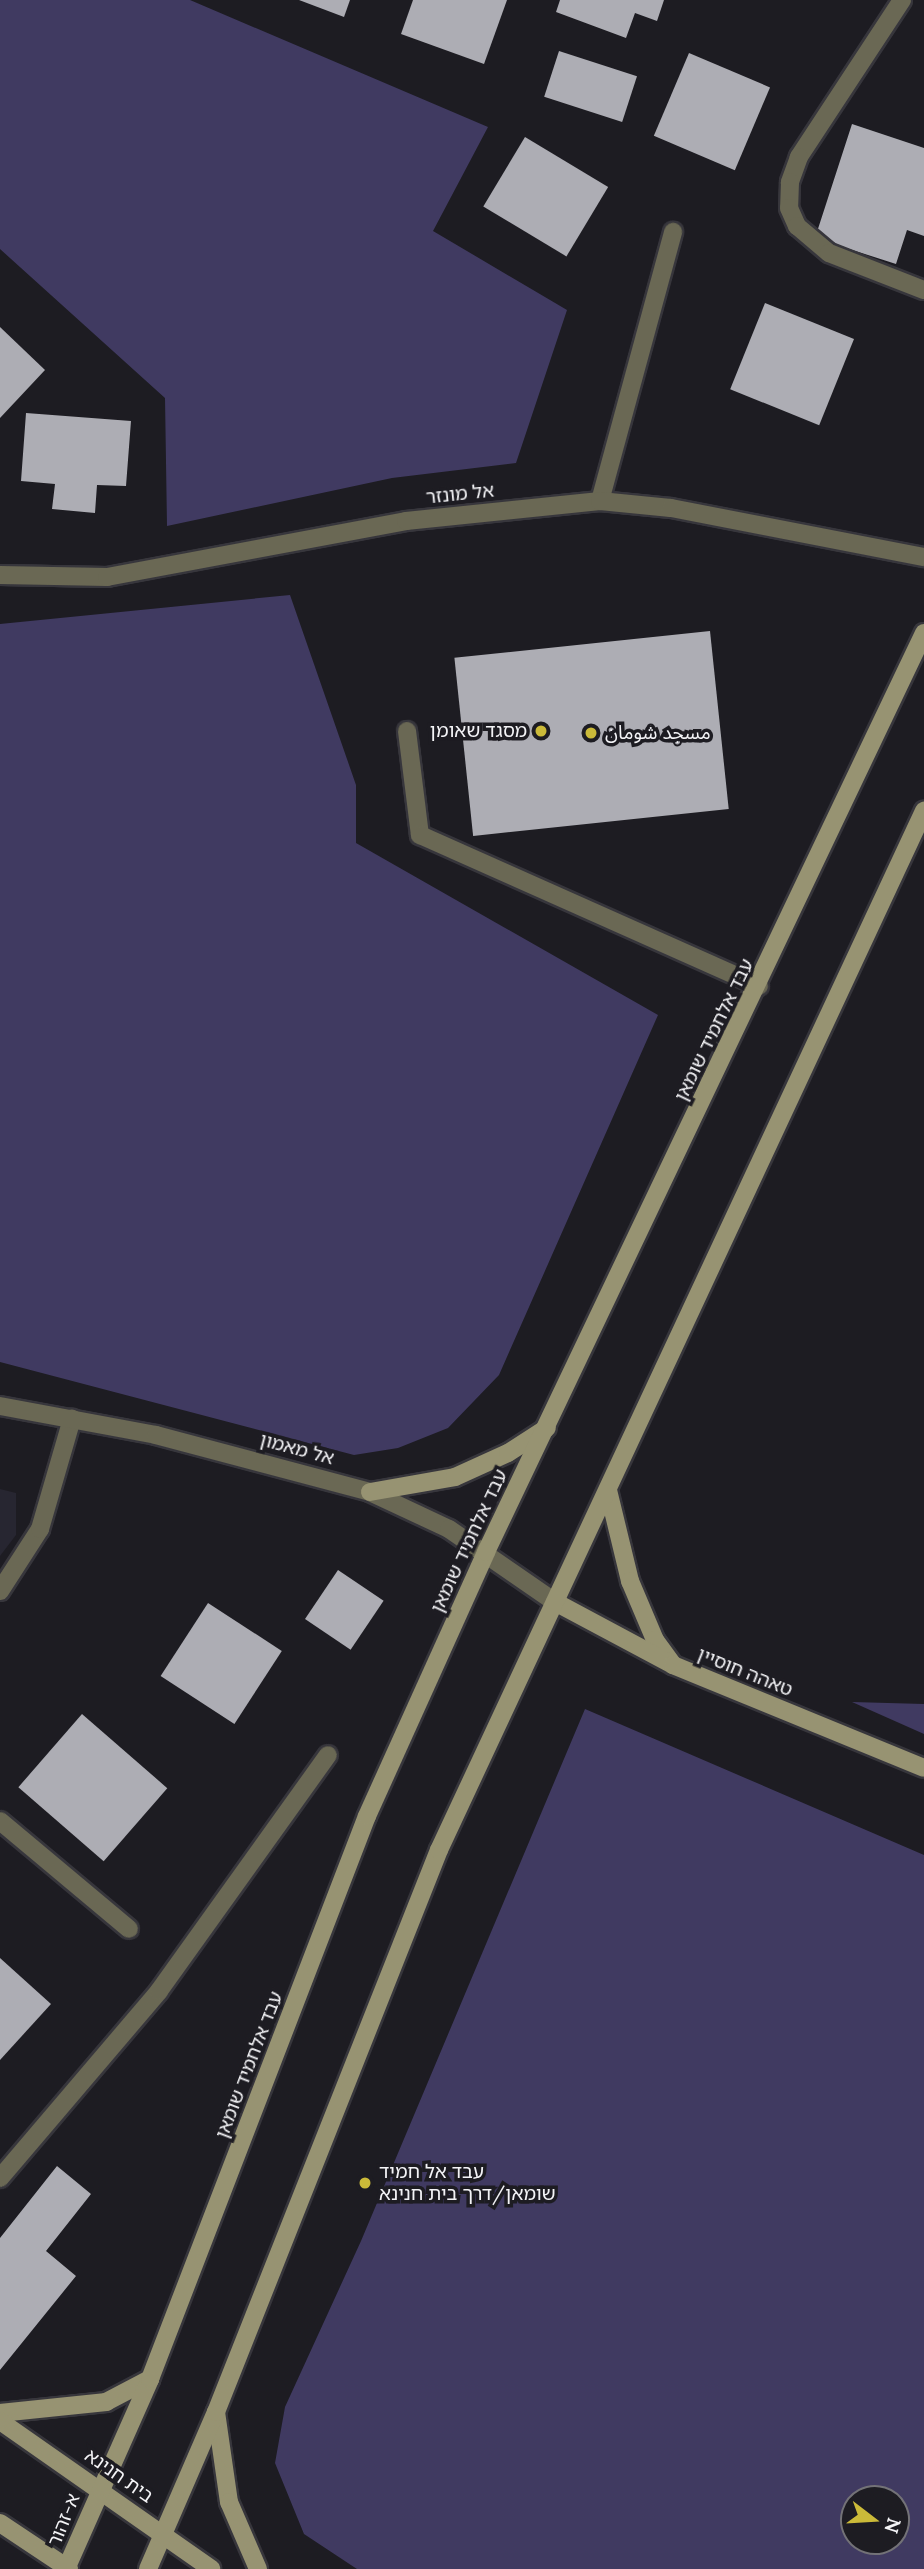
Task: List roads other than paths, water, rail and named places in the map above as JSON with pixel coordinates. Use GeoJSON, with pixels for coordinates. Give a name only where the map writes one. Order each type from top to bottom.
{"type":"FeatureCollection","features":[{"type":"Feature","properties":{"kind":"main road","name":"עבד אלחמיד שומאן"},"geometry":{"type":"LineString","coordinates":[[100,2487],[150,2379],[368,1816],[486,1552],[759,986],[924,633]]}},
{"type":"Feature","properties":{"kind":"main road"},"geometry":{"type":"LineString","coordinates":[[148,2569],[216,2412],[439,1850],[922,821]]}},
{"type":"Feature","properties":{"kind":"main road"},"geometry":{"type":"LineString","coordinates":[[370,1492],[455,1477],[496,1459],[547,1428]]}},
{"type":"Feature","properties":{"kind":"main road"},"geometry":{"type":"LineString","coordinates":[[608,1489],[630,1581],[655,1640],[673,1665]]}},
{"type":"Feature","properties":{"kind":"main road","name":"טאהה חוסיין"},"geometry":{"type":"LineString","coordinates":[[555,1602],[673,1665],[924,1768]]}},
{"type":"Feature","properties":{"kind":"main road"},"geometry":{"type":"LineString","coordinates":[[0,2413],[106,2402],[150,2379]]}},
{"type":"Feature","properties":{"kind":"main road"},"geometry":{"type":"LineString","coordinates":[[216,2412],[229,2501],[258,2569]]}},
{"type":"Feature","properties":{"kind":"main road","name":"בית חנינא"},"geometry":{"type":"LineString","coordinates":[[0,2421],[100,2487],[211,2569]]}},
{"type":"Feature","properties":{"kind":"main road","name":"א-זהור"},"geometry":{"type":"LineString","coordinates":[[68,2568],[100,2487]]}},
{"type":"Feature","properties":{"kind":"main road"},"geometry":{"type":"LineString","coordinates":[[0,2523],[68,2568]]}},
{"type":"Feature","properties":{"kind":"street"},"geometry":{"type":"LineString","coordinates":[[902,0],[799,157],[790,182],[789,208],[797,226],[829,253],[924,290]]}},
{"type":"Feature","properties":{"kind":"street"},"geometry":{"type":"LineString","coordinates":[[600,501],[673,232]]}},
{"type":"Feature","properties":{"kind":"street","name":"אל מונזר"},"geometry":{"type":"LineString","coordinates":[[0,575],[107,577],[406,520],[600,501],[671,508],[924,557]]}},
{"type":"Feature","properties":{"kind":"street"},"geometry":{"type":"LineString","coordinates":[[407,731],[420,835],[759,986]]}},
{"type":"Feature","properties":{"kind":"street","name":"אל מאמון"},"geometry":{"type":"LineString","coordinates":[[0,1406],[219,1450],[370,1492],[409,1507],[486,1552],[555,1602]]}},
{"type":"Feature","properties":{"kind":"street"},"geometry":{"type":"LineString","coordinates":[[0,1591],[40,1528],[72,1419]]}},
{"type":"Feature","properties":{"kind":"street"},"geometry":{"type":"LineString","coordinates":[[0,2178],[159,1990],[328,1755]]}},
{"type":"Feature","properties":{"kind":"street"},"geometry":{"type":"LineString","coordinates":[[0,1821],[128,1929]]}},
{"type":"Feature","properties":{"kind":"place","name":"מסגד שאומן"},"geometry":{"type":"Point","coordinates":[541,731]}},
{"type":"Feature","properties":{"kind":"place","name":"مسجد شومان"},"geometry":{"type":"Point","coordinates":[591,733]}},
{"type":"Feature","properties":{"kind":"place","name":"עבד אל חמיד שומאן/דרך בית חנינא"},"geometry":{"type":"Point","coordinates":[365,2183]}}]}
